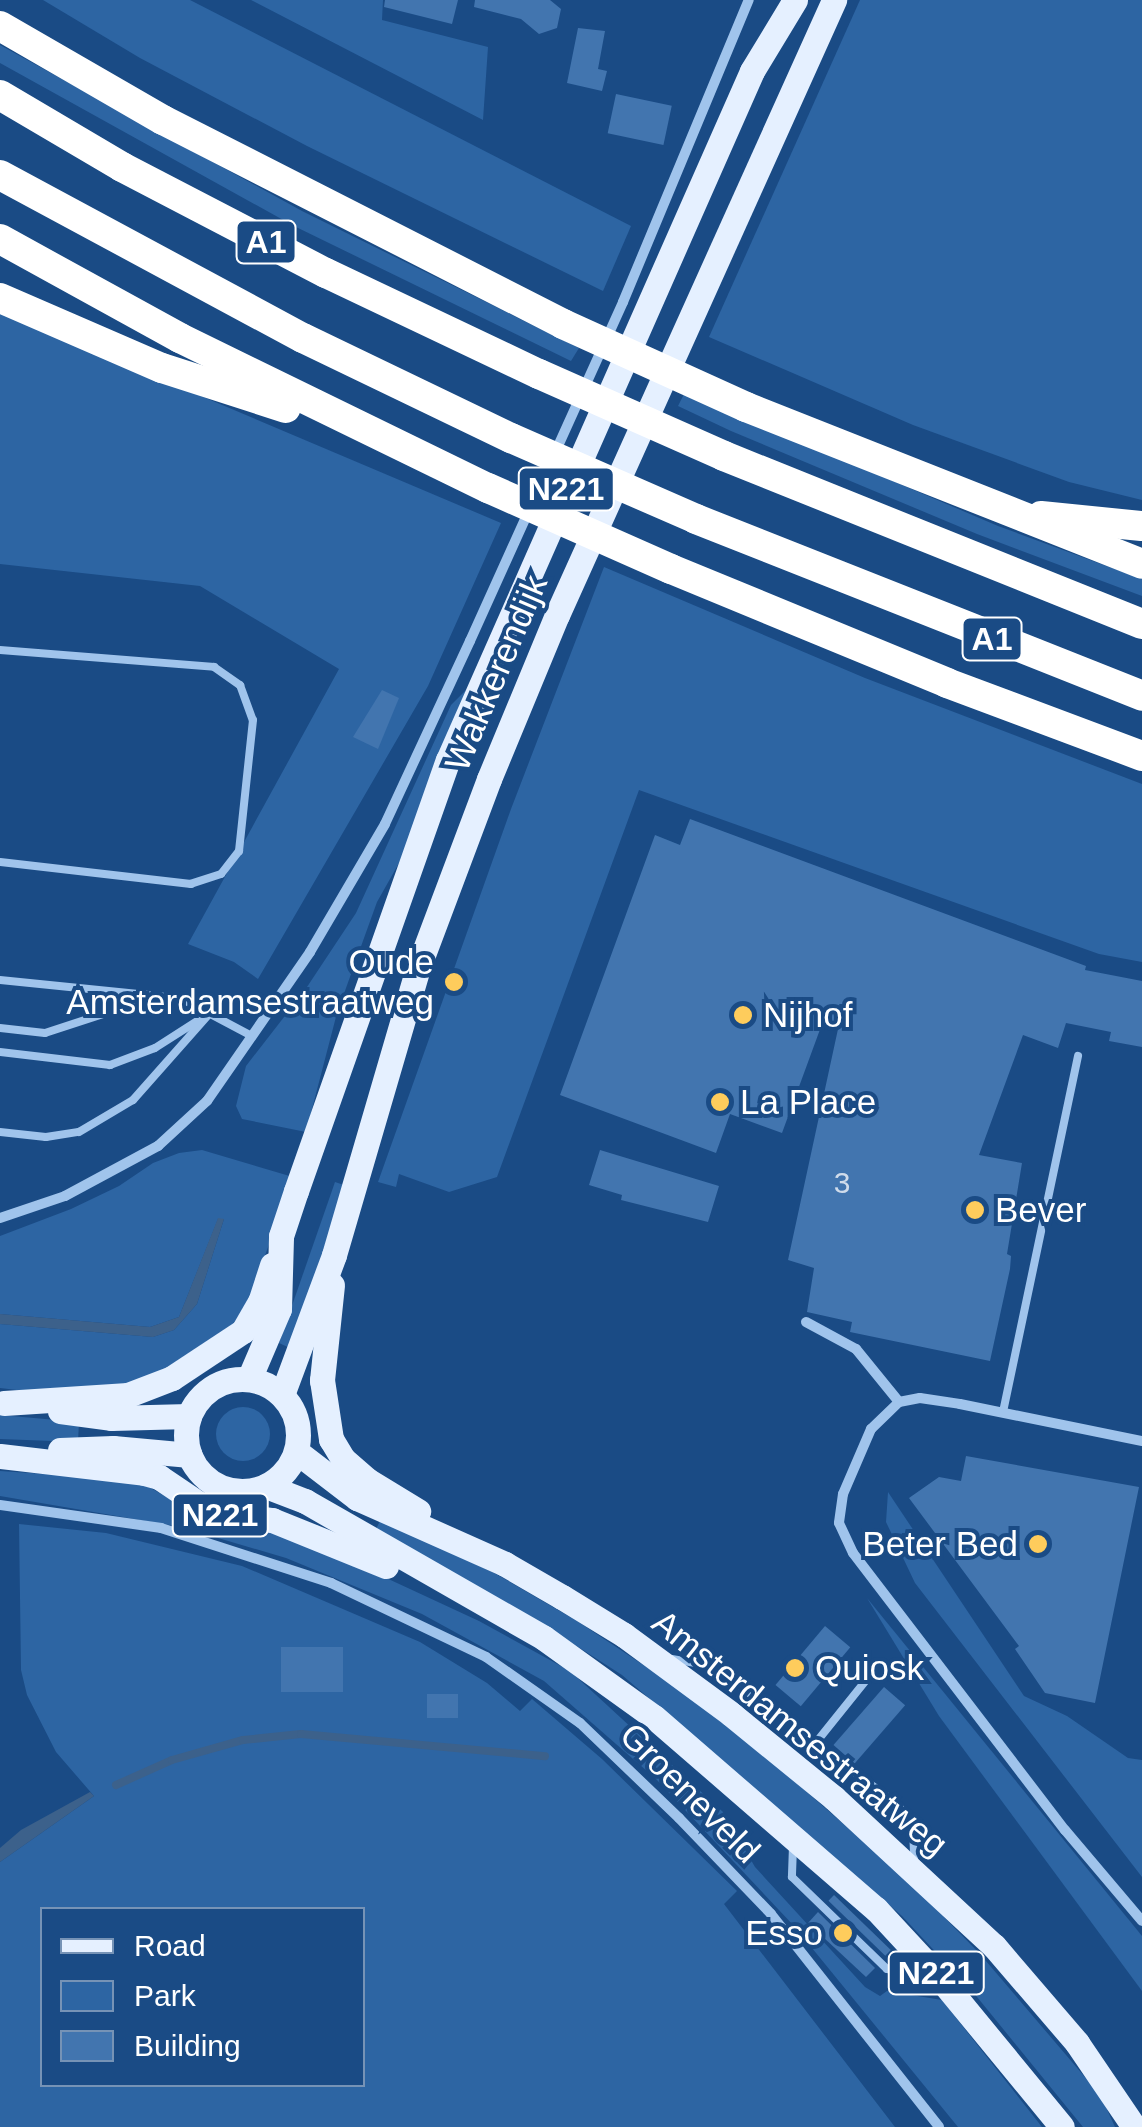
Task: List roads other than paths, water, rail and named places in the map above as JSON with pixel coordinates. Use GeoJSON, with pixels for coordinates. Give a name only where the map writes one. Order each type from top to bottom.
{"type":"FeatureCollection","features":[{"type":"Feature","properties":{"kind":"highway","name":"A1"},"geometry":{"type":"LineString","coordinates":[[0,26],[195,137],[563,324],[746,406],[1142,564]]}},
{"type":"Feature","properties":{"kind":"highway","name":"A1"},"geometry":{"type":"LineString","coordinates":[[0,94],[122,167],[309,264],[539,374],[724,456],[1142,624]]}},
{"type":"Feature","properties":{"kind":"highway","name":"A1"},"geometry":{"type":"LineString","coordinates":[[0,175],[303,338],[511,438],[696,519],[1142,696]]}},
{"type":"Feature","properties":{"kind":"highway","name":"A1"},"geometry":{"type":"LineString","coordinates":[[0,239],[180,338],[488,488],[948,684],[1142,756]]}},
{"type":"Feature","properties":{"kind":"highway","name":"A1"},"geometry":{"type":"LineString","coordinates":[[0,298],[162,368],[382,439]]}},
{"type":"Feature","properties":{"kind":"highway","name":"A1"},"geometry":{"type":"LineString","coordinates":[[1004,512],[1142,526]]}},
{"type":"Feature","properties":{"kind":"main road","name":"Wakkerendijk"},"geometry":{"type":"LineString","coordinates":[[249,1379],[279,1309],[281,1236],[364,990],[493,650],[752,71],[795,0]]}},
{"type":"Feature","properties":{"kind":"main road","name":"Wakkerendijk"},"geometry":{"type":"LineString","coordinates":[[282,1395],[334,1255],[418,968],[489,779],[557,615],[834,0]]}},
{"type":"Feature","properties":{"kind":"main road","name":"N221"},"geometry":{"type":"LineString","coordinates":[[2,1402],[128,1395],[172,1378],[222,1348],[252,1319],[281,1236]]}},
{"type":"Feature","properties":{"kind":"main road","name":"N221"},"geometry":{"type":"LineString","coordinates":[[334,1255],[322,1380],[324,1414],[336,1449],[368,1480],[504,1564]]}},
{"type":"Feature","properties":{"kind":"main road"},"geometry":{"type":"LineString","coordinates":[[190,1416],[213,1387],[249,1379],[282,1395]]}},
{"type":"Feature","properties":{"kind":"main road","name":"N221"},"geometry":{"type":"LineString","coordinates":[[266,1486],[288,1468],[297,1452],[298,1423],[282,1395]]}},
{"type":"Feature","properties":{"kind":"main road","name":"N221"},"geometry":{"type":"LineString","coordinates":[[2,1402],[111,1418],[190,1416],[190,1455],[216,1485],[236,1491],[266,1486],[305,1500],[474,1602],[544,1638],[616,1687],[794,1834],[876,1909],[938,1976],[1062,2127]]}},
{"type":"Feature","properties":{"kind":"main road","name":"N221"},"geometry":{"type":"LineString","coordinates":[[0,1454],[113,1448],[190,1455]]}},
{"type":"Feature","properties":{"kind":"main road","name":"Amsterdamsestraatweg"},"geometry":{"type":"LineString","coordinates":[[297,1452],[358,1498],[504,1564],[653,1656],[768,1743],[914,1868],[1040,1997],[1106,2080],[1134,2127]]}},
{"type":"Feature","properties":{"kind":"main road","name":"N221"},"geometry":{"type":"LineString","coordinates":[[0,1454],[159,1478],[211,1512],[272,1520],[474,1602]]}},
{"type":"Feature","properties":{"kind":"street","name":"Wakkerendijk"},"geometry":{"type":"LineString","coordinates":[[0,1218],[65,1196],[158,1146],[207,1101],[310,952],[384,824],[623,302],[749,0]]}},
{"type":"Feature","properties":{"kind":"street"},"geometry":{"type":"LineString","coordinates":[[806,1322],[856,1349],[899,1402]]}},
{"type":"Feature","properties":{"kind":"street"},"geometry":{"type":"LineString","coordinates":[[1142,1441],[920,1398],[899,1402],[871,1429],[843,1494],[839,1523],[914,1634],[1142,1921]]}},
{"type":"Feature","properties":{"kind":"street","name":"Groeneveld"},"geometry":{"type":"LineString","coordinates":[[0,1505],[161,1528],[330,1583],[486,1657],[580,1723],[771,1914],[939,2127]]}},
{"type":"Feature","properties":{"kind":"lane"},"geometry":{"type":"LineString","coordinates":[[0,650],[214,667],[240,685],[252,720],[239,851],[221,874],[191,884],[0,862]]}},
{"type":"Feature","properties":{"kind":"lane"},"geometry":{"type":"LineString","coordinates":[[0,980],[182,1000],[252,1036]]}},
{"type":"Feature","properties":{"kind":"lane"},"geometry":{"type":"LineString","coordinates":[[0,1028],[45,1033],[158,996]]}},
{"type":"Feature","properties":{"kind":"lane"},"geometry":{"type":"LineString","coordinates":[[0,1052],[110,1064],[155,1048],[210,1012]]}},
{"type":"Feature","properties":{"kind":"lane"},"geometry":{"type":"LineString","coordinates":[[0,1132],[46,1137],[79,1132],[133,1100],[210,1012]]}},
{"type":"Feature","properties":{"kind":"lane"},"geometry":{"type":"LineString","coordinates":[[1004,1412],[1078,1056]]}},
{"type":"Feature","properties":{"kind":"lane"},"geometry":{"type":"LineString","coordinates":[[653,1656],[712,1666],[896,1804],[913,1825],[914,1868]]}},
{"type":"Feature","properties":{"kind":"lane"},"geometry":{"type":"LineString","coordinates":[[814,1745],[871,1674]]}},
{"type":"Feature","properties":{"kind":"waterway"},"geometry":{"type":"LineString","coordinates":[[116,1785],[172,1760],[243,1740],[301,1734],[545,1756]]}},
{"type":"Feature","properties":{"kind":"place","name":"Oude Amsterdamsestraatweg"},"geometry":{"type":"Point","coordinates":[454,982]}},
{"type":"Feature","properties":{"kind":"place","name":"Nijhof"},"geometry":{"type":"Point","coordinates":[743,1015]}},
{"type":"Feature","properties":{"kind":"place","name":"La Place"},"geometry":{"type":"Point","coordinates":[720,1102]}},
{"type":"Feature","properties":{"kind":"place","name":"Bever"},"geometry":{"type":"Point","coordinates":[975,1210]}},
{"type":"Feature","properties":{"kind":"place","name":"Beter Bed"},"geometry":{"type":"Point","coordinates":[1038,1544]}},
{"type":"Feature","properties":{"kind":"place","name":"Quiosk"},"geometry":{"type":"Point","coordinates":[795,1668]}},
{"type":"Feature","properties":{"kind":"place","name":"Esso"},"geometry":{"type":"Point","coordinates":[843,1933]}}]}
